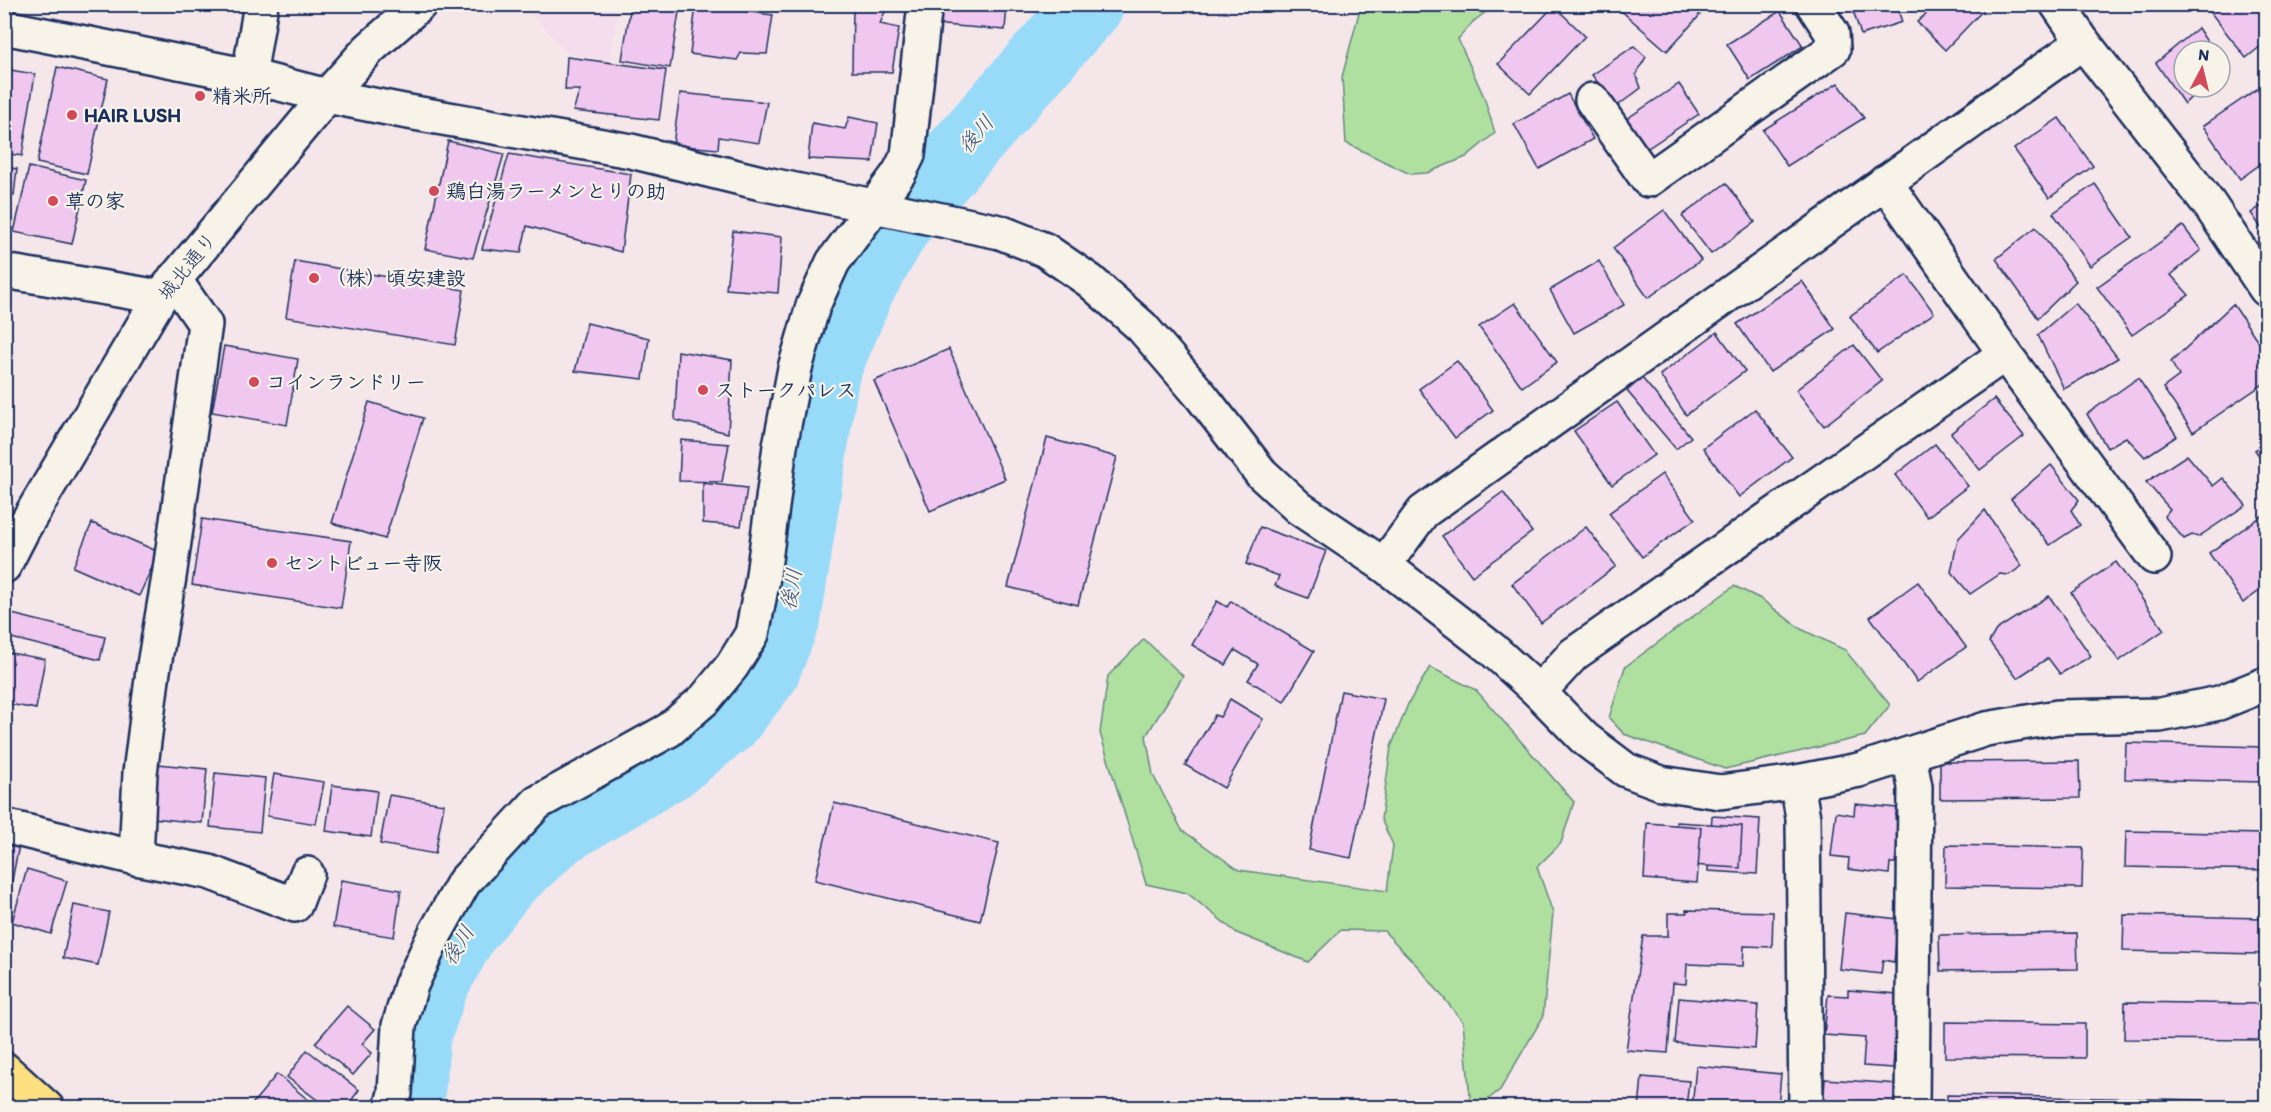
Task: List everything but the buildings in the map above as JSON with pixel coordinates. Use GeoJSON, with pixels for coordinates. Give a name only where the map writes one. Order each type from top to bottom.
{"type":"FeatureCollection","features":[{"type":"Feature","properties":{"kind":"highway"},"geometry":{"type":"LineString","coordinates":[[4,1070],[47,1107]]}},
{"type":"Feature","properties":{"kind":"street"},"geometry":{"type":"LineString","coordinates":[[249,76],[261,4]]}},
{"type":"Feature","properties":{"kind":"street","name":"城北通り"},"geometry":{"type":"LineString","coordinates":[[4,566],[23,529],[167,288],[327,96],[369,49],[420,4]]}},
{"type":"Feature","properties":{"kind":"street"},"geometry":{"type":"LineString","coordinates":[[391,1107],[395,1093],[399,1026],[411,985],[436,932],[464,882],[537,803],[669,729],[705,699],[732,666],[752,634],[762,583],[780,446],[795,368],[813,306],[833,262],[880,206],[908,155],[925,4]]}},
{"type":"Feature","properties":{"kind":"street"},"geometry":{"type":"LineString","coordinates":[[1592,100],[1648,180],[1833,50],[1832,33],[1813,4]]}},
{"type":"Feature","properties":{"kind":"street"},"geometry":{"type":"LineString","coordinates":[[2057,4],[2083,42],[2208,204],[2266,289]]}},
{"type":"Feature","properties":{"kind":"street"},"geometry":{"type":"LineString","coordinates":[[4,27],[249,76],[327,96],[631,151],[761,183],[1000,232],[1045,250],[1090,281],[1142,327],[1202,397],[1261,473],[1299,508],[1384,565],[1492,649],[1585,739],[1626,770],[1661,783],[1720,792],[1797,782],[1859,770],[1986,729],[2058,717],[2160,715],[2219,703],[2266,684]]}},
{"type":"Feature","properties":{"kind":"street"},"geometry":{"type":"LineString","coordinates":[[1384,565],[1423,512],[2083,42]]}},
{"type":"Feature","properties":{"kind":"street"},"geometry":{"type":"LineString","coordinates":[[1885,182],[2005,354],[2154,557]]}},
{"type":"Feature","properties":{"kind":"street"},"geometry":{"type":"LineString","coordinates":[[4,271],[167,288],[205,324],[140,773],[136,858]]}},
{"type":"Feature","properties":{"kind":"street"},"geometry":{"type":"LineString","coordinates":[[1539,692],[1574,654],[2005,354]]}},
{"type":"Feature","properties":{"kind":"street"},"geometry":{"type":"LineString","coordinates":[[1909,755],[1916,787],[1912,1107]]}},
{"type":"Feature","properties":{"kind":"street"},"geometry":{"type":"LineString","coordinates":[[1797,782],[1803,818],[1806,1107]]}},
{"type":"Feature","properties":{"kind":"street"},"geometry":{"type":"LineString","coordinates":[[4,826],[136,858],[209,872],[295,905],[307,874]]}},
{"type":"Feature","properties":{"kind":"shaded area"},"geometry":{"type":"Polygon","coordinates":[[[525,5],[619,5],[610,61],[568,54],[525,5]]]}},
{"type":"Feature","properties":{"kind":"green space"},"geometry":{"type":"Polygon","coordinates":[[[1361,5],[1495,5],[1474,21],[1458,39],[1484,97],[1495,133],[1466,157],[1427,173],[1410,174],[1346,143],[1342,77],[1361,5]]]}},
{"type":"Feature","properties":{"kind":"green space"},"geometry":{"type":"Polygon","coordinates":[[[1734,586],[1761,599],[1801,629],[1845,650],[1890,705],[1865,736],[1725,769],[1624,734],[1609,718],[1625,667],[1734,586]]]}},
{"type":"Feature","properties":{"kind":"green space"},"geometry":{"type":"Polygon","coordinates":[[[1144,639],[1183,676],[1146,736],[1153,775],[1182,830],[1239,870],[1387,891],[1393,845],[1381,819],[1391,747],[1408,704],[1430,667],[1476,690],[1574,802],[1561,843],[1537,867],[1553,913],[1543,1017],[1500,1090],[1478,1107],[1471,1107],[1463,1022],[1421,970],[1384,931],[1341,930],[1308,962],[1237,933],[1187,893],[1146,884],[1100,733],[1108,676],[1144,639]]]}},
{"type":"Feature","properties":{"kind":"waterway","name":"後川"},"geometry":{"type":"LineString","coordinates":[[409,1108],[416,1037],[434,985],[463,932],[506,879],[558,832],[670,766],[727,721],[765,672],[787,616],[825,373],[861,287],[898,223],[1090,4]]}},
{"type":"Feature","properties":{"kind":"place","name":"精米所"},"geometry":{"type":"Point","coordinates":[200,96]}},
{"type":"Feature","properties":{"kind":"place","name":"HAIR LUSH"},"geometry":{"type":"Point","coordinates":[72,115]}},
{"type":"Feature","properties":{"kind":"place","name":"鶏白湯ラーメンとりの助"},"geometry":{"type":"Point","coordinates":[434,191]}},
{"type":"Feature","properties":{"kind":"place","name":"草の家"},"geometry":{"type":"Point","coordinates":[53,201]}},
{"type":"Feature","properties":{"kind":"place","name":"（株）頃安建設"},"geometry":{"type":"Point","coordinates":[314,278]}},
{"type":"Feature","properties":{"kind":"place","name":"コインランドリー"},"geometry":{"type":"Point","coordinates":[254,382]}},
{"type":"Feature","properties":{"kind":"place","name":"ストークパレス"},"geometry":{"type":"Point","coordinates":[703,390]}},
{"type":"Feature","properties":{"kind":"place","name":"セントビュー寺阪"},"geometry":{"type":"Point","coordinates":[272,563]}}]}
